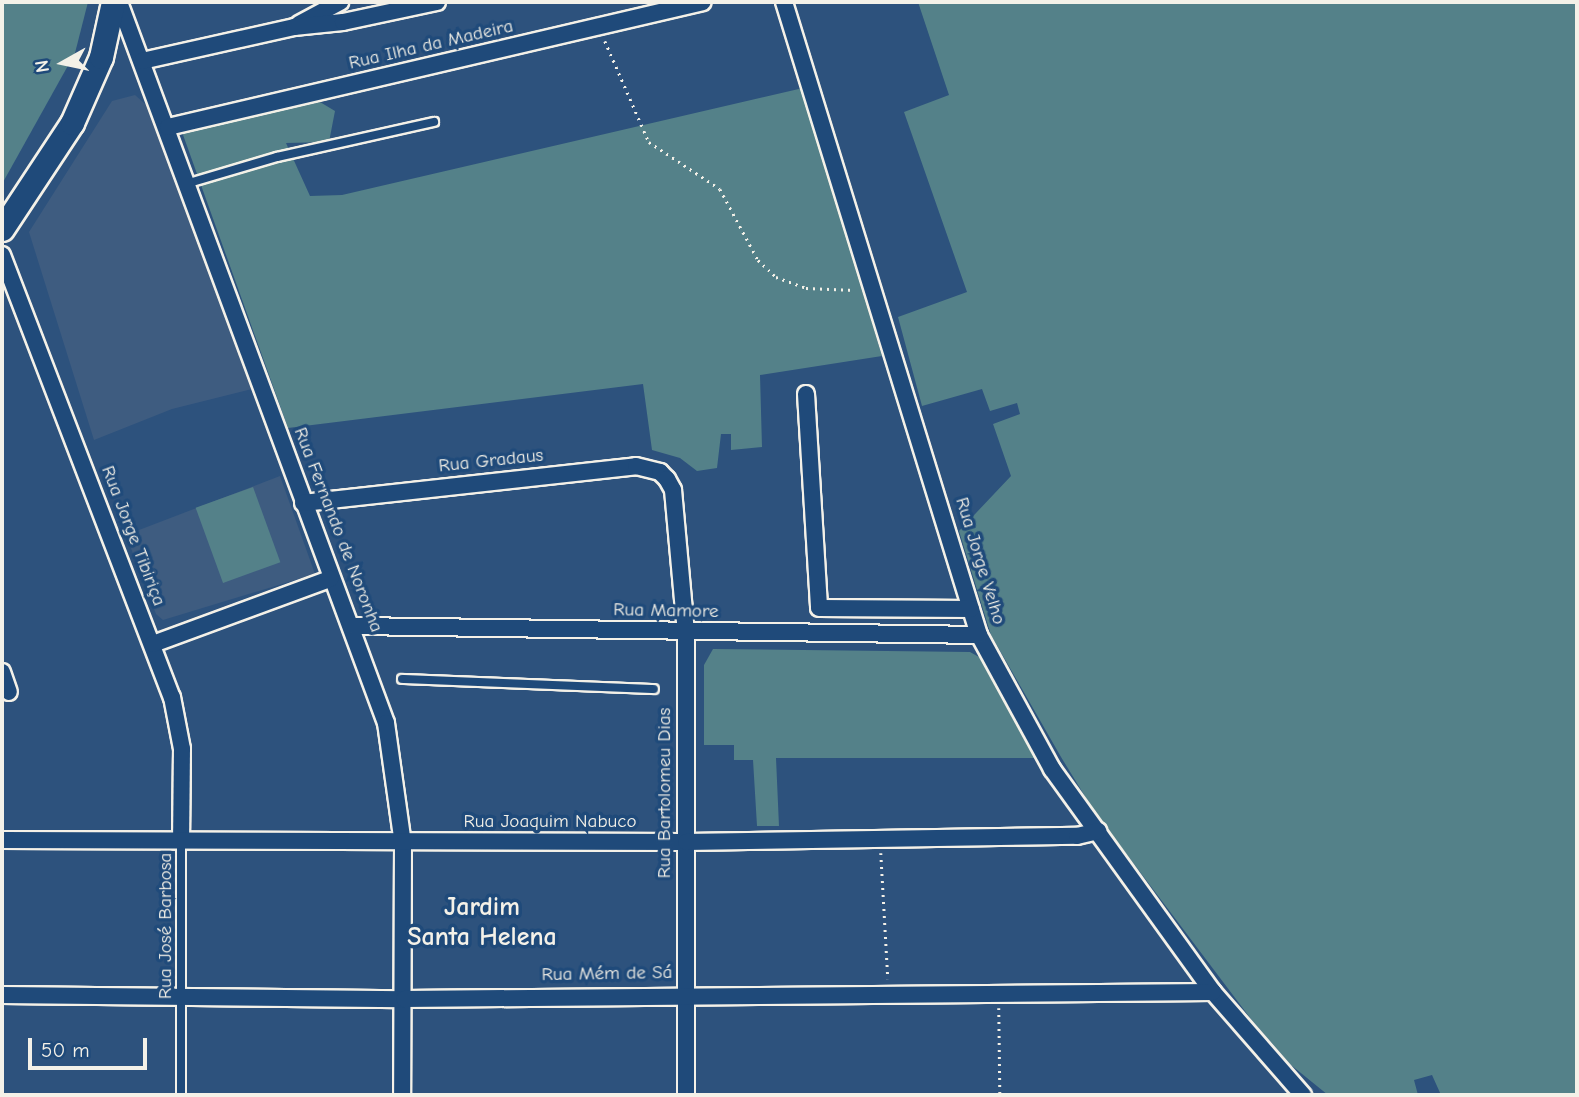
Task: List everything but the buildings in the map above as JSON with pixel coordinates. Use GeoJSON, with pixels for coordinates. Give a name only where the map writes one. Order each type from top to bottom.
{"type":"FeatureCollection","features":[{"type":"Feature","properties":{"kind":"main road"},"geometry":{"type":"LineString","coordinates":[[2,229],[72,123],[101,57],[113,2]]}},
{"type":"Feature","properties":{"kind":"street","name":"Rua Fernando de Noronha"},"geometry":{"type":"LineString","coordinates":[[119,2],[189,183],[330,579],[353,626],[386,723],[403,844],[404,999],[401,1095]]}},
{"type":"Feature","properties":{"kind":"street"},"geometry":{"type":"LineString","coordinates":[[294,26],[340,2]]}},
{"type":"Feature","properties":{"kind":"street"},"geometry":{"type":"LineString","coordinates":[[142,61],[294,26],[343,22],[437,2]]}},
{"type":"Feature","properties":{"kind":"street","name":"Rua Ilha da Madeira"},"geometry":{"type":"LineString","coordinates":[[168,127],[703,2]]}},
{"type":"Feature","properties":{"kind":"street","name":"Rua Jorge Velho"},"geometry":{"type":"LineString","coordinates":[[784,2],[876,290],[979,635],[1052,769],[1213,992],[1303,1095]]}},
{"type":"Feature","properties":{"kind":"street","name":"Rua Jorge Tibiriça"},"geometry":{"type":"LineString","coordinates":[[2,255],[153,644],[181,737],[181,841]]}},
{"type":"Feature","properties":{"kind":"street"},"geometry":{"type":"LineString","coordinates":[[806,394],[819,608],[971,609]]}},
{"type":"Feature","properties":{"kind":"street","name":"Rua Gradaus"},"geometry":{"type":"LineString","coordinates":[[303,503],[636,466],[660,471],[673,491]]}},
{"type":"Feature","properties":{"kind":"street","name":"Rua Bartolomeu Dias"},"geometry":{"type":"LineString","coordinates":[[673,491],[686,633],[686,1095]]}},
{"type":"Feature","properties":{"kind":"street"},"geometry":{"type":"LineString","coordinates":[[153,644],[330,579]]}},
{"type":"Feature","properties":{"kind":"street","name":"Rua Mamore"},"geometry":{"type":"LineString","coordinates":[[353,626],[686,633],[979,635]]}},
{"type":"Feature","properties":{"kind":"street"},"geometry":{"type":"LineString","coordinates":[[2,672],[9,692]]}},
{"type":"Feature","properties":{"kind":"street","name":"Rua Joaquim Nabuco"},"geometry":{"type":"LineString","coordinates":[[2,840],[403,844],[686,842],[1077,836],[1098,831]]}},
{"type":"Feature","properties":{"kind":"street","name":"Rua Mém de Sá"},"geometry":{"type":"LineString","coordinates":[[2,995],[404,999],[686,994],[999,998],[1213,992]]}},
{"type":"Feature","properties":{"kind":"lane"},"geometry":{"type":"LineString","coordinates":[[189,183],[277,157],[434,122]]}},
{"type":"Feature","properties":{"kind":"lane"},"geometry":{"type":"LineString","coordinates":[[402,679],[654,689]]}},
{"type":"Feature","properties":{"kind":"lane","name":"Rua José Barbosa"},"geometry":{"type":"LineString","coordinates":[[181,841],[181,1095]]}},
{"type":"Feature","properties":{"kind":"path"},"geometry":{"type":"LineString","coordinates":[[600,27],[649,142],[720,189],[758,260],[776,277],[806,288],[876,290]]}},
{"type":"Feature","properties":{"kind":"path"},"geometry":{"type":"LineString","coordinates":[[880,839],[889,996]]}},
{"type":"Feature","properties":{"kind":"path"},"geometry":{"type":"LineString","coordinates":[[999,998],[1000,1095]]}},
{"type":"Feature","properties":{"kind":"shaded area"},"geometry":{"type":"Polygon","coordinates":[[[135,95],[153,111],[252,389],[172,409],[94,440],[29,232],[112,101],[135,95]]]}},
{"type":"Feature","properties":{"kind":"shaded area"},"geometry":{"type":"Polygon","coordinates":[[[280,476],[315,574],[163,620],[156,614],[126,535],[280,476]]]}},
{"type":"Feature","properties":{"kind":"green space"},"geometry":{"type":"Polygon","coordinates":[[[2,2],[88,2],[75,53],[2,184],[2,2]]]}},
{"type":"Feature","properties":{"kind":"green space"},"geometry":{"type":"Polygon","coordinates":[[[918,2],[1577,2],[1577,1095],[1441,1095],[1432,1075],[1414,1080],[1418,1095],[1328,1095],[1291,1065],[1251,1019],[1094,811],[1061,757],[991,635],[959,531],[1011,476],[993,424],[1020,414],[1017,403],[990,411],[982,389],[922,406],[898,317],[967,292],[904,112],[949,95],[918,2]]]}},
{"type":"Feature","properties":{"kind":"green space"},"geometry":{"type":"Polygon","coordinates":[[[803,88],[882,356],[760,375],[762,447],[731,450],[731,434],[721,434],[717,468],[697,471],[680,458],[652,450],[643,384],[288,428],[182,132],[320,102],[335,111],[329,142],[286,143],[310,196],[342,195],[803,88]]]}},
{"type":"Feature","properties":{"kind":"green space"},"geometry":{"type":"Polygon","coordinates":[[[253,487],[280,562],[223,583],[196,508],[253,487]]]}},
{"type":"Feature","properties":{"kind":"green space"},"geometry":{"type":"Polygon","coordinates":[[[713,649],[970,652],[988,662],[1038,758],[776,758],[779,826],[757,826],[753,760],[734,760],[734,745],[704,745],[704,665],[713,649]]]}},
{"type":"Feature","properties":{"kind":"district","name":"Jardim Santa Helena"},"geometry":{"type":"Point","coordinates":[482,923]}}]}
